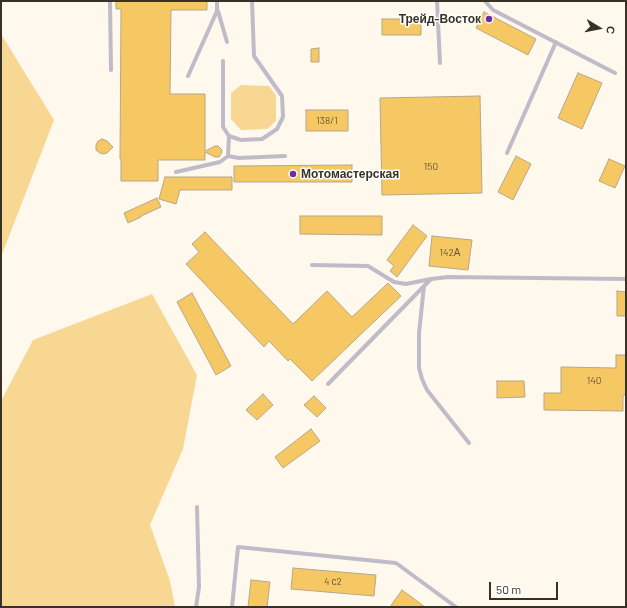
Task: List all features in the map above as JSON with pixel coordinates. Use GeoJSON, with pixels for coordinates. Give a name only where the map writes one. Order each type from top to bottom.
{"type":"FeatureCollection","features":[{"type":"Feature","properties":{"kind":"lane"},"geometry":{"type":"LineString","coordinates":[[110,1],[111,70]]}},
{"type":"Feature","properties":{"kind":"lane"},"geometry":{"type":"LineString","coordinates":[[217,1],[217,11],[227,42]]}},
{"type":"Feature","properties":{"kind":"lane"},"geometry":{"type":"LineString","coordinates":[[229,136],[241,140],[262,138],[277,129],[283,117],[282,96],[254,56],[252,1]]}},
{"type":"Feature","properties":{"kind":"lane"},"geometry":{"type":"LineString","coordinates":[[437,1],[440,63]]}},
{"type":"Feature","properties":{"kind":"lane"},"geometry":{"type":"LineString","coordinates":[[486,1],[493,10],[615,73]]}},
{"type":"Feature","properties":{"kind":"lane"},"geometry":{"type":"LineString","coordinates":[[188,76],[217,11]]}},
{"type":"Feature","properties":{"kind":"lane"},"geometry":{"type":"LineString","coordinates":[[507,153],[556,42]]}},
{"type":"Feature","properties":{"kind":"lane"},"geometry":{"type":"LineString","coordinates":[[223,61],[223,127],[229,136],[228,156]]}},
{"type":"Feature","properties":{"kind":"lane"},"geometry":{"type":"LineString","coordinates":[[176,172],[220,162],[228,156],[239,158],[285,156]]}},
{"type":"Feature","properties":{"kind":"lane"},"geometry":{"type":"LineString","coordinates":[[312,266],[368,266],[394,282],[406,284],[431,278],[448,277],[626,279]]}},
{"type":"Feature","properties":{"kind":"lane"},"geometry":{"type":"LineString","coordinates":[[328,384],[431,278]]}},
{"type":"Feature","properties":{"kind":"lane"},"geometry":{"type":"LineString","coordinates":[[424,286],[419,333],[419,368],[422,379],[427,390],[469,443]]}},
{"type":"Feature","properties":{"kind":"lane"},"geometry":{"type":"LineString","coordinates":[[196,607],[199,587],[197,507]]}},
{"type":"Feature","properties":{"kind":"lane"},"geometry":{"type":"LineString","coordinates":[[232,607],[238,547],[396,563],[456,607]]}},
{"type":"Feature","properties":{"kind":"shaded area"},"geometry":{"type":"Polygon","coordinates":[[[1,34],[54,120],[1,257],[1,34]]]}},
{"type":"Feature","properties":{"kind":"shaded area"},"geometry":{"type":"Polygon","coordinates":[[[241,85],[269,86],[276,95],[276,121],[267,129],[241,130],[231,119],[231,93],[241,85]]]}},
{"type":"Feature","properties":{"kind":"shaded area"},"geometry":{"type":"Polygon","coordinates":[[[152,294],[197,375],[183,449],[150,525],[170,581],[175,607],[1,607],[1,401],[33,340],[152,294]]]}},
{"type":"Feature","properties":{"kind":"building"},"geometry":{"type":"Polygon","coordinates":[[[116,1],[207,1],[207,10],[171,10],[170,94],[205,94],[205,151],[218,146],[222,150],[219,157],[215,157],[205,152],[205,160],[158,160],[158,181],[121,181],[121,9],[116,9],[116,1]]]}},
{"type":"Feature","properties":{"kind":"building"},"geometry":{"type":"Polygon","coordinates":[[[484,12],[536,39],[528,55],[476,28],[484,12]]]}},
{"type":"Feature","properties":{"kind":"building"},"geometry":{"type":"Polygon","coordinates":[[[382,19],[421,19],[421,35],[382,35],[382,19]]]}},
{"type":"Feature","properties":{"kind":"building"},"geometry":{"type":"Polygon","coordinates":[[[319,48],[319,62],[311,62],[311,49],[319,48]]]}},
{"type":"Feature","properties":{"kind":"building"},"geometry":{"type":"Polygon","coordinates":[[[578,73],[602,83],[582,129],[558,118],[578,73]]]}},
{"type":"Feature","properties":{"kind":"building"},"geometry":{"type":"Polygon","coordinates":[[[480,96],[482,193],[382,195],[380,98],[480,96]]]}},
{"type":"Feature","properties":{"kind":"building"},"geometry":{"type":"Polygon","coordinates":[[[306,110],[348,110],[348,131],[306,131],[306,110]]]}},
{"type":"Feature","properties":{"kind":"building"},"geometry":{"type":"Polygon","coordinates":[[[102,139],[107,141],[113,147],[107,153],[102,154],[96,150],[96,145],[98,141],[102,139]]]}},
{"type":"Feature","properties":{"kind":"building"},"geometry":{"type":"Polygon","coordinates":[[[516,156],[531,164],[513,200],[498,192],[516,156]]]}},
{"type":"Feature","properties":{"kind":"building"},"geometry":{"type":"Polygon","coordinates":[[[609,159],[625,166],[615,188],[599,181],[609,159]]]}},
{"type":"Feature","properties":{"kind":"building","name":"Мотомастерская"},"geometry":{"type":"Polygon","coordinates":[[[352,165],[352,182],[234,182],[234,166],[352,165]]]}},
{"type":"Feature","properties":{"kind":"building"},"geometry":{"type":"Polygon","coordinates":[[[165,177],[232,177],[232,190],[180,190],[176,204],[159,199],[165,177]]]}},
{"type":"Feature","properties":{"kind":"building"},"geometry":{"type":"Polygon","coordinates":[[[157,198],[161,207],[128,223],[124,213],[157,198]]]}},
{"type":"Feature","properties":{"kind":"building"},"geometry":{"type":"Polygon","coordinates":[[[300,216],[382,216],[382,235],[300,234],[300,216]]]}},
{"type":"Feature","properties":{"kind":"building"},"geometry":{"type":"Polygon","coordinates":[[[413,225],[427,236],[397,277],[390,271],[394,266],[387,260],[413,225]]]}},
{"type":"Feature","properties":{"kind":"building"},"geometry":{"type":"Polygon","coordinates":[[[205,232],[293,324],[327,291],[352,317],[388,283],[401,296],[312,381],[290,359],[288,361],[269,341],[264,347],[186,264],[199,252],[192,244],[205,232]]]}},
{"type":"Feature","properties":{"kind":"building"},"geometry":{"type":"Polygon","coordinates":[[[432,236],[472,240],[468,270],[429,266],[432,236]]]}},
{"type":"Feature","properties":{"kind":"building"},"geometry":{"type":"Polygon","coordinates":[[[617,291],[626,292],[626,316],[617,316],[617,291]]]}},
{"type":"Feature","properties":{"kind":"building"},"geometry":{"type":"Polygon","coordinates":[[[192,293],[231,366],[216,375],[177,302],[192,293]]]}},
{"type":"Feature","properties":{"kind":"building"},"geometry":{"type":"Polygon","coordinates":[[[616,355],[626,355],[626,395],[623,395],[623,411],[544,410],[544,393],[561,393],[561,367],[616,368],[616,355]]]}},
{"type":"Feature","properties":{"kind":"building"},"geometry":{"type":"Polygon","coordinates":[[[497,381],[524,381],[525,397],[497,398],[497,381]]]}},
{"type":"Feature","properties":{"kind":"building"},"geometry":{"type":"Polygon","coordinates":[[[263,394],[273,405],[257,420],[246,410],[263,394]]]}},
{"type":"Feature","properties":{"kind":"building"},"geometry":{"type":"Polygon","coordinates":[[[314,396],[326,408],[317,417],[304,405],[314,396]]]}},
{"type":"Feature","properties":{"kind":"building"},"geometry":{"type":"Polygon","coordinates":[[[311,429],[320,441],[283,468],[275,457],[311,429]]]}},
{"type":"Feature","properties":{"kind":"building"},"geometry":{"type":"Polygon","coordinates":[[[293,568],[376,575],[374,596],[291,589],[293,568]]]}},
{"type":"Feature","properties":{"kind":"building"},"geometry":{"type":"Polygon","coordinates":[[[251,580],[270,582],[267,607],[248,607],[251,580]]]}},
{"type":"Feature","properties":{"kind":"building"},"geometry":{"type":"Polygon","coordinates":[[[402,590],[425,607],[390,607],[402,590]]]}},
{"type":"Feature","properties":{"kind":"place","name":"Трейд-Восток"},"geometry":{"type":"Point","coordinates":[489,19]}},
{"type":"Feature","properties":{"kind":"place","name":"Мотомастерская"},"geometry":{"type":"Point","coordinates":[293,174]}}]}
